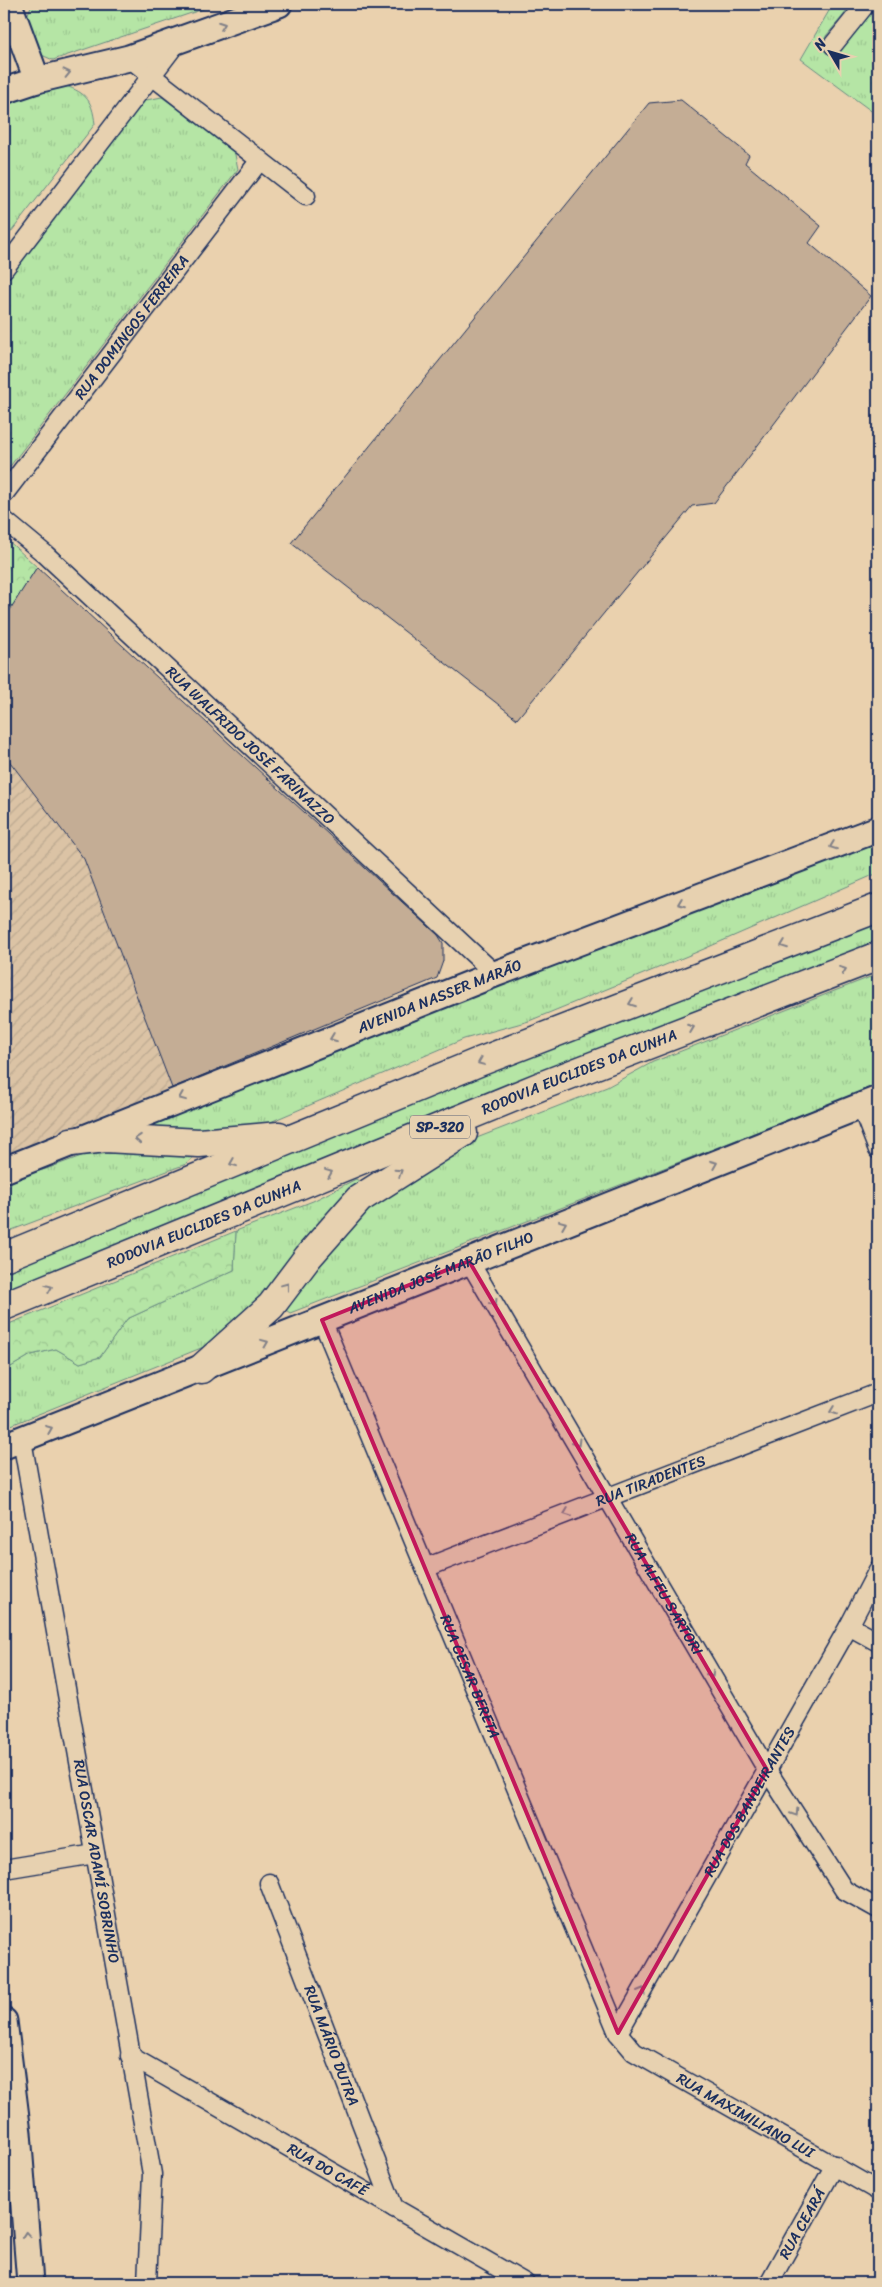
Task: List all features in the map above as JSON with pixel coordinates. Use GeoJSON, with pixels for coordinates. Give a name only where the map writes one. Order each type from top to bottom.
{"type":"FeatureCollection","features":[{"type":"Feature","properties":{"kind":"highway"},"geometry":{"type":"LineString","coordinates":[[4,1257],[479,1062],[878,908]]}},
{"type":"Feature","properties":{"kind":"highway","name":"RODOVIA EUCLIDES DA CUNHA"},"geometry":{"type":"LineString","coordinates":[[4,1306],[546,1084],[878,956]]}},
{"type":"Feature","properties":{"kind":"highway"},"geometry":{"type":"LineString","coordinates":[[200,1369],[271,1306],[308,1257],[359,1198],[432,1151],[546,1084]]}},
{"type":"Feature","properties":{"kind":"highway"},"geometry":{"type":"LineString","coordinates":[[71,1142],[105,1138],[199,1143],[308,1133]]}},
{"type":"Feature","properties":{"kind":"main road"},"geometry":{"type":"LineString","coordinates":[[9,4],[38,80]]}},
{"type":"Feature","properties":{"kind":"main road"},"geometry":{"type":"LineString","coordinates":[[4,91],[38,80],[129,58],[178,42],[279,4]]}},
{"type":"Feature","properties":{"kind":"main road","name":"AVENIDA NASSER MARÃO"},"geometry":{"type":"LineString","coordinates":[[4,1170],[495,974],[878,828]]}},
{"type":"Feature","properties":{"kind":"main road","name":"AVENIDA JOSÉ MARÃO FILHO"},"geometry":{"type":"LineString","coordinates":[[13,1443],[869,1103]]}},
{"type":"Feature","properties":{"kind":"main road"},"geometry":{"type":"LineString","coordinates":[[4,2020],[18,2133],[14,2200],[30,2283]]}},
{"type":"Feature","properties":{"kind":"street"},"geometry":{"type":"LineString","coordinates":[[833,45],[866,4]]}},
{"type":"Feature","properties":{"kind":"street"},"geometry":{"type":"LineString","coordinates":[[4,269],[178,42]]}},
{"type":"Feature","properties":{"kind":"street"},"geometry":{"type":"LineString","coordinates":[[129,58],[306,196]]}},
{"type":"Feature","properties":{"kind":"street","name":"RUA DOMINGOS FERREIRA"},"geometry":{"type":"LineString","coordinates":[[4,494],[260,160]]}},
{"type":"Feature","properties":{"kind":"street","name":"RUA WALFRIDO JOSÉ FARINAZZO"},"geometry":{"type":"LineString","coordinates":[[4,520],[45,554],[495,974]]}},
{"type":"Feature","properties":{"kind":"street"},"geometry":{"type":"LineString","coordinates":[[869,1103],[878,1150]]}},
{"type":"Feature","properties":{"kind":"street","name":"RUA ALFEU SARTORI"},"geometry":{"type":"LineString","coordinates":[[470,1261],[767,1770],[844,1890],[878,1909]]}},
{"type":"Feature","properties":{"kind":"street","name":"RUA CESAR BERETA"},"geometry":{"type":"LineString","coordinates":[[322,1320],[618,2033]]}},
{"type":"Feature","properties":{"kind":"street","name":"RUA TIRADENTES"},"geometry":{"type":"LineString","coordinates":[[425,1568],[608,1496],[878,1394]]}},
{"type":"Feature","properties":{"kind":"street","name":"RUA OSCAR ADAMÍ SOBRINHO"},"geometry":{"type":"LineString","coordinates":[[13,1443],[94,1854],[152,2174],[147,2283]]}},
{"type":"Feature","properties":{"kind":"street","name":"RUA DOS BANDEIRANTES"},"geometry":{"type":"LineString","coordinates":[[618,2033],[849,1626],[878,1570]]}},
{"type":"Feature","properties":{"kind":"street"},"geometry":{"type":"LineString","coordinates":[[849,1626],[878,1642]]}},
{"type":"Feature","properties":{"kind":"street"},"geometry":{"type":"LineString","coordinates":[[4,1869],[94,1854]]}},
{"type":"Feature","properties":{"kind":"street","name":"RUA MÁRIO DUTRA"},"geometry":{"type":"LineString","coordinates":[[269,1883],[394,2208]]}},
{"type":"Feature","properties":{"kind":"street","name":"RUA MAXIMILIANO LUI"},"geometry":{"type":"LineString","coordinates":[[618,2033],[634,2052],[878,2191]]}},
{"type":"Feature","properties":{"kind":"street","name":"RUA DO CAFÉ"},"geometry":{"type":"LineString","coordinates":[[130,2056],[525,2283]]}},
{"type":"Feature","properties":{"kind":"street","name":"RUA CEARÁ"},"geometry":{"type":"LineString","coordinates":[[770,2283],[835,2165]]}},
{"type":"Feature","properties":{"kind":"highlighted area"},"geometry":{"type":"Polygon","coordinates":[[[469,1261],[767,1770],[618,2033],[607,2010],[322,1320],[469,1261]]]}},
{"type":"Feature","properties":{"kind":"shaded area"},"geometry":{"type":"Polygon","coordinates":[[[4,754],[84,859],[173,1090],[4,1160],[4,754]]]}},
{"type":"Feature","properties":{"kind":"green space"},"geometry":{"type":"Polygon","coordinates":[[[32,4],[218,4],[53,60],[37,53],[23,26],[32,4]]]}},
{"type":"Feature","properties":{"kind":"green space"},"geometry":{"type":"Polygon","coordinates":[[[833,4],[853,4],[826,36],[824,44],[832,52],[871,10],[878,6],[878,116],[801,59],[833,4]]]}},
{"type":"Feature","properties":{"kind":"green space"},"geometry":{"type":"Polygon","coordinates":[[[60,84],[76,90],[86,97],[92,108],[95,124],[4,241],[4,100],[60,84]]]}},
{"type":"Feature","properties":{"kind":"green space"},"geometry":{"type":"Polygon","coordinates":[[[162,97],[234,150],[238,169],[4,474],[4,280],[141,101],[162,97]]]}},
{"type":"Feature","properties":{"kind":"green space"},"geometry":{"type":"Polygon","coordinates":[[[4,537],[37,567],[4,619],[4,537]]]}},
{"type":"Feature","properties":{"kind":"green space"},"geometry":{"type":"Polygon","coordinates":[[[878,835],[878,873],[697,952],[529,1021],[464,1039],[268,1123],[201,1138],[141,1131],[153,1122],[878,835]]]}},
{"type":"Feature","properties":{"kind":"green space"},"geometry":{"type":"Polygon","coordinates":[[[878,917],[878,946],[4,1295],[4,1269],[313,1139],[878,917]]]}},
{"type":"Feature","properties":{"kind":"green space"},"geometry":{"type":"Polygon","coordinates":[[[878,974],[878,1085],[290,1313],[283,1308],[365,1201],[464,1143],[607,1087],[653,1062],[878,974]]]}},
{"type":"Feature","properties":{"kind":"green space"},"geometry":{"type":"Polygon","coordinates":[[[154,1151],[196,1155],[186,1164],[4,1233],[4,1180],[46,1169],[84,1155],[154,1151]]]}},
{"type":"Feature","properties":{"kind":"green space"},"geometry":{"type":"Polygon","coordinates":[[[356,1179],[363,1184],[232,1328],[206,1346],[4,1428],[4,1371],[31,1355],[56,1349],[80,1363],[100,1357],[127,1319],[234,1270],[236,1231],[313,1201],[356,1179]]]}},
{"type":"Feature","properties":{"kind":"green space"},"geometry":{"type":"Polygon","coordinates":[[[236,1231],[234,1270],[127,1319],[100,1357],[80,1363],[56,1349],[31,1355],[4,1371],[4,1326],[236,1231]]]}},
{"type":"Feature","properties":{"kind":"building"},"geometry":{"type":"Polygon","coordinates":[[[681,100],[749,155],[745,163],[821,226],[809,243],[871,296],[714,503],[692,506],[517,719],[291,543],[649,103],[681,100]]]}},
{"type":"Feature","properties":{"kind":"building"},"geometry":{"type":"Polygon","coordinates":[[[37,567],[438,935],[443,943],[443,961],[437,978],[172,1088],[84,859],[4,754],[4,619],[37,567]]]}}]}
